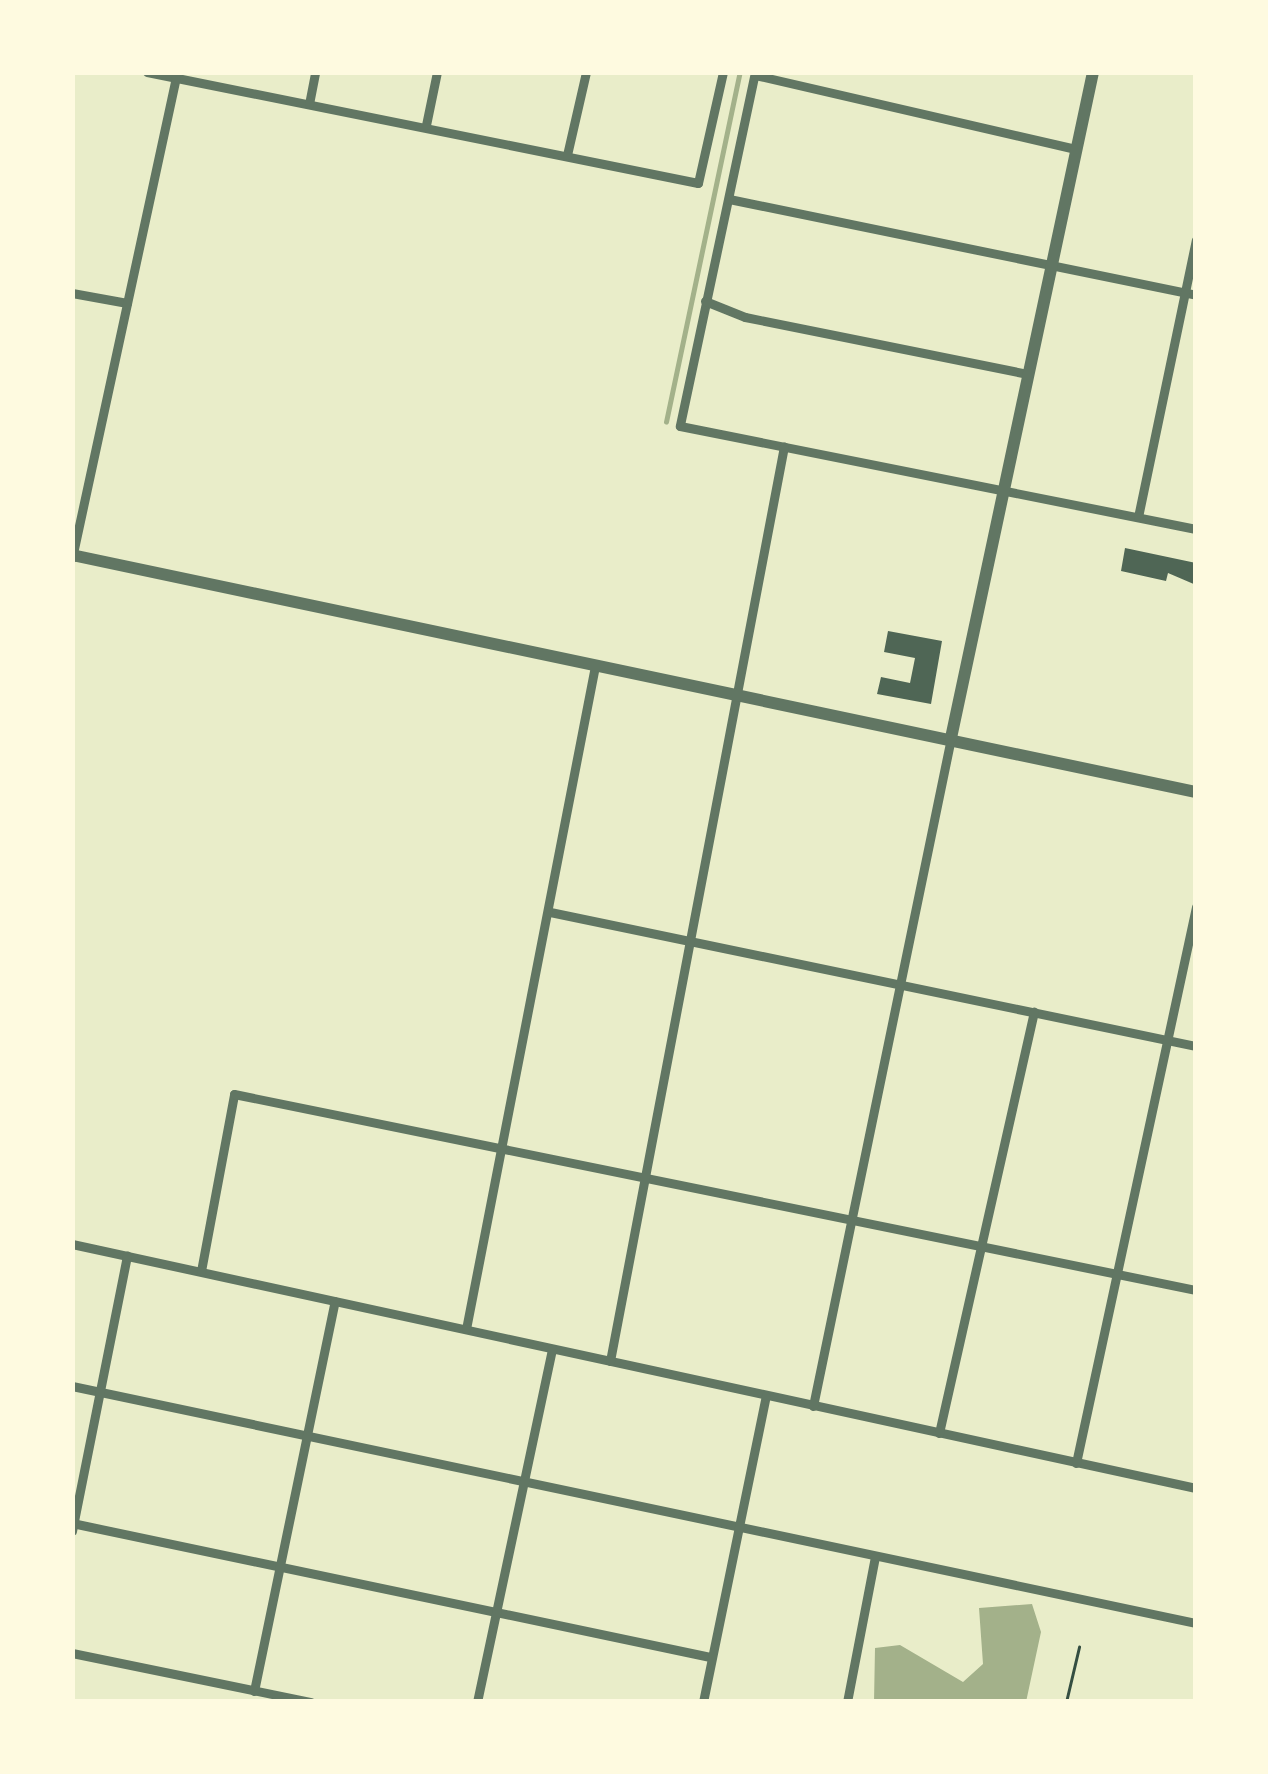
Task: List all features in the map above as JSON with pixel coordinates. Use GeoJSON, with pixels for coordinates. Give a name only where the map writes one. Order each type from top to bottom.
{"type":"FeatureCollection","features":[{"type":"Feature","properties":{"kind":"street"},"geometry":{"type":"LineString","coordinates":[[147,72],[698,183],[723,72]]}},
{"type":"Feature","properties":{"kind":"street"},"geometry":{"type":"LineString","coordinates":[[309,104],[316,72]]}},
{"type":"Feature","properties":{"kind":"street"},"geometry":{"type":"LineString","coordinates":[[426,125],[437,72]]}},
{"type":"Feature","properties":{"kind":"street"},"geometry":{"type":"LineString","coordinates":[[567,155],[586,72]]}},
{"type":"Feature","properties":{"kind":"street"},"geometry":{"type":"LineString","coordinates":[[813,1406],[1093,72]]}},
{"type":"Feature","properties":{"kind":"street"},"geometry":{"type":"LineString","coordinates":[[1076,149],[755,73],[680,426],[1196,530]]}},
{"type":"Feature","properties":{"kind":"street"},"geometry":{"type":"LineString","coordinates":[[176,75],[72,556],[1196,792]]}},
{"type":"Feature","properties":{"kind":"street"},"geometry":{"type":"LineString","coordinates":[[729,199],[1191,294]]}},
{"type":"Feature","properties":{"kind":"street"},"geometry":{"type":"LineString","coordinates":[[1138,517],[1191,294],[1196,240]]}},
{"type":"Feature","properties":{"kind":"street"},"geometry":{"type":"LineString","coordinates":[[72,293],[127,303]]}},
{"type":"Feature","properties":{"kind":"street"},"geometry":{"type":"LineString","coordinates":[[705,301],[745,317],[1028,374]]}},
{"type":"Feature","properties":{"kind":"street"},"geometry":{"type":"LineString","coordinates":[[610,1361],[731,695],[784,446]]}},
{"type":"Feature","properties":{"kind":"street"},"geometry":{"type":"LineString","coordinates":[[466,1329],[505,1148],[595,666]]}},
{"type":"Feature","properties":{"kind":"street"},"geometry":{"type":"LineString","coordinates":[[1076,1462],[1196,907]]}},
{"type":"Feature","properties":{"kind":"street"},"geometry":{"type":"LineString","coordinates":[[550,912],[1196,1046]]}},
{"type":"Feature","properties":{"kind":"street"},"geometry":{"type":"LineString","coordinates":[[939,1433],[1034,1012]]}},
{"type":"Feature","properties":{"kind":"street"},"geometry":{"type":"LineString","coordinates":[[201,1271],[234,1094],[852,1216],[1196,1290]]}},
{"type":"Feature","properties":{"kind":"street"},"geometry":{"type":"LineString","coordinates":[[72,1244],[1196,1488]]}},
{"type":"Feature","properties":{"kind":"street"},"geometry":{"type":"LineString","coordinates":[[127,1255],[72,1526],[281,1565],[710,1657]]}},
{"type":"Feature","properties":{"kind":"street"},"geometry":{"type":"LineString","coordinates":[[254,1690],[334,1301]]}},
{"type":"Feature","properties":{"kind":"street"},"geometry":{"type":"LineString","coordinates":[[477,1702],[552,1349]]}},
{"type":"Feature","properties":{"kind":"street"},"geometry":{"type":"LineString","coordinates":[[72,1386],[1196,1623]]}},
{"type":"Feature","properties":{"kind":"street"},"geometry":{"type":"LineString","coordinates":[[703,1702],[766,1396]]}},
{"type":"Feature","properties":{"kind":"street"},"geometry":{"type":"LineString","coordinates":[[847,1702],[875,1557]]}},
{"type":"Feature","properties":{"kind":"street"},"geometry":{"type":"LineString","coordinates":[[72,1653],[310,1702]]}},
{"type":"Feature","properties":{"kind":"path"},"geometry":{"type":"LineString","coordinates":[[1066,1702],[1078,1647]]}},
{"type":"Feature","properties":{"kind":"shaded area"},"geometry":{"type":"Polygon","coordinates":[[[1032,1604],[1041,1632],[1026,1702],[874,1702],[875,1648],[900,1645],[963,1682],[983,1664],[979,1608],[1032,1604]]]}},
{"type":"Feature","properties":{"kind":"building"},"geometry":{"type":"Polygon","coordinates":[[[1125,548],[1196,563],[1196,585],[1168,573],[1166,581],[1121,571],[1125,548]]]}},
{"type":"Feature","properties":{"kind":"building"},"geometry":{"type":"Polygon","coordinates":[[[888,631],[942,641],[931,704],[877,694],[881,677],[910,683],[915,658],[884,652],[888,631]]]}},
{"type":"Feature","properties":{"kind":"waterway"},"geometry":{"type":"LineString","coordinates":[[666,422],[740,72]]}}]}
